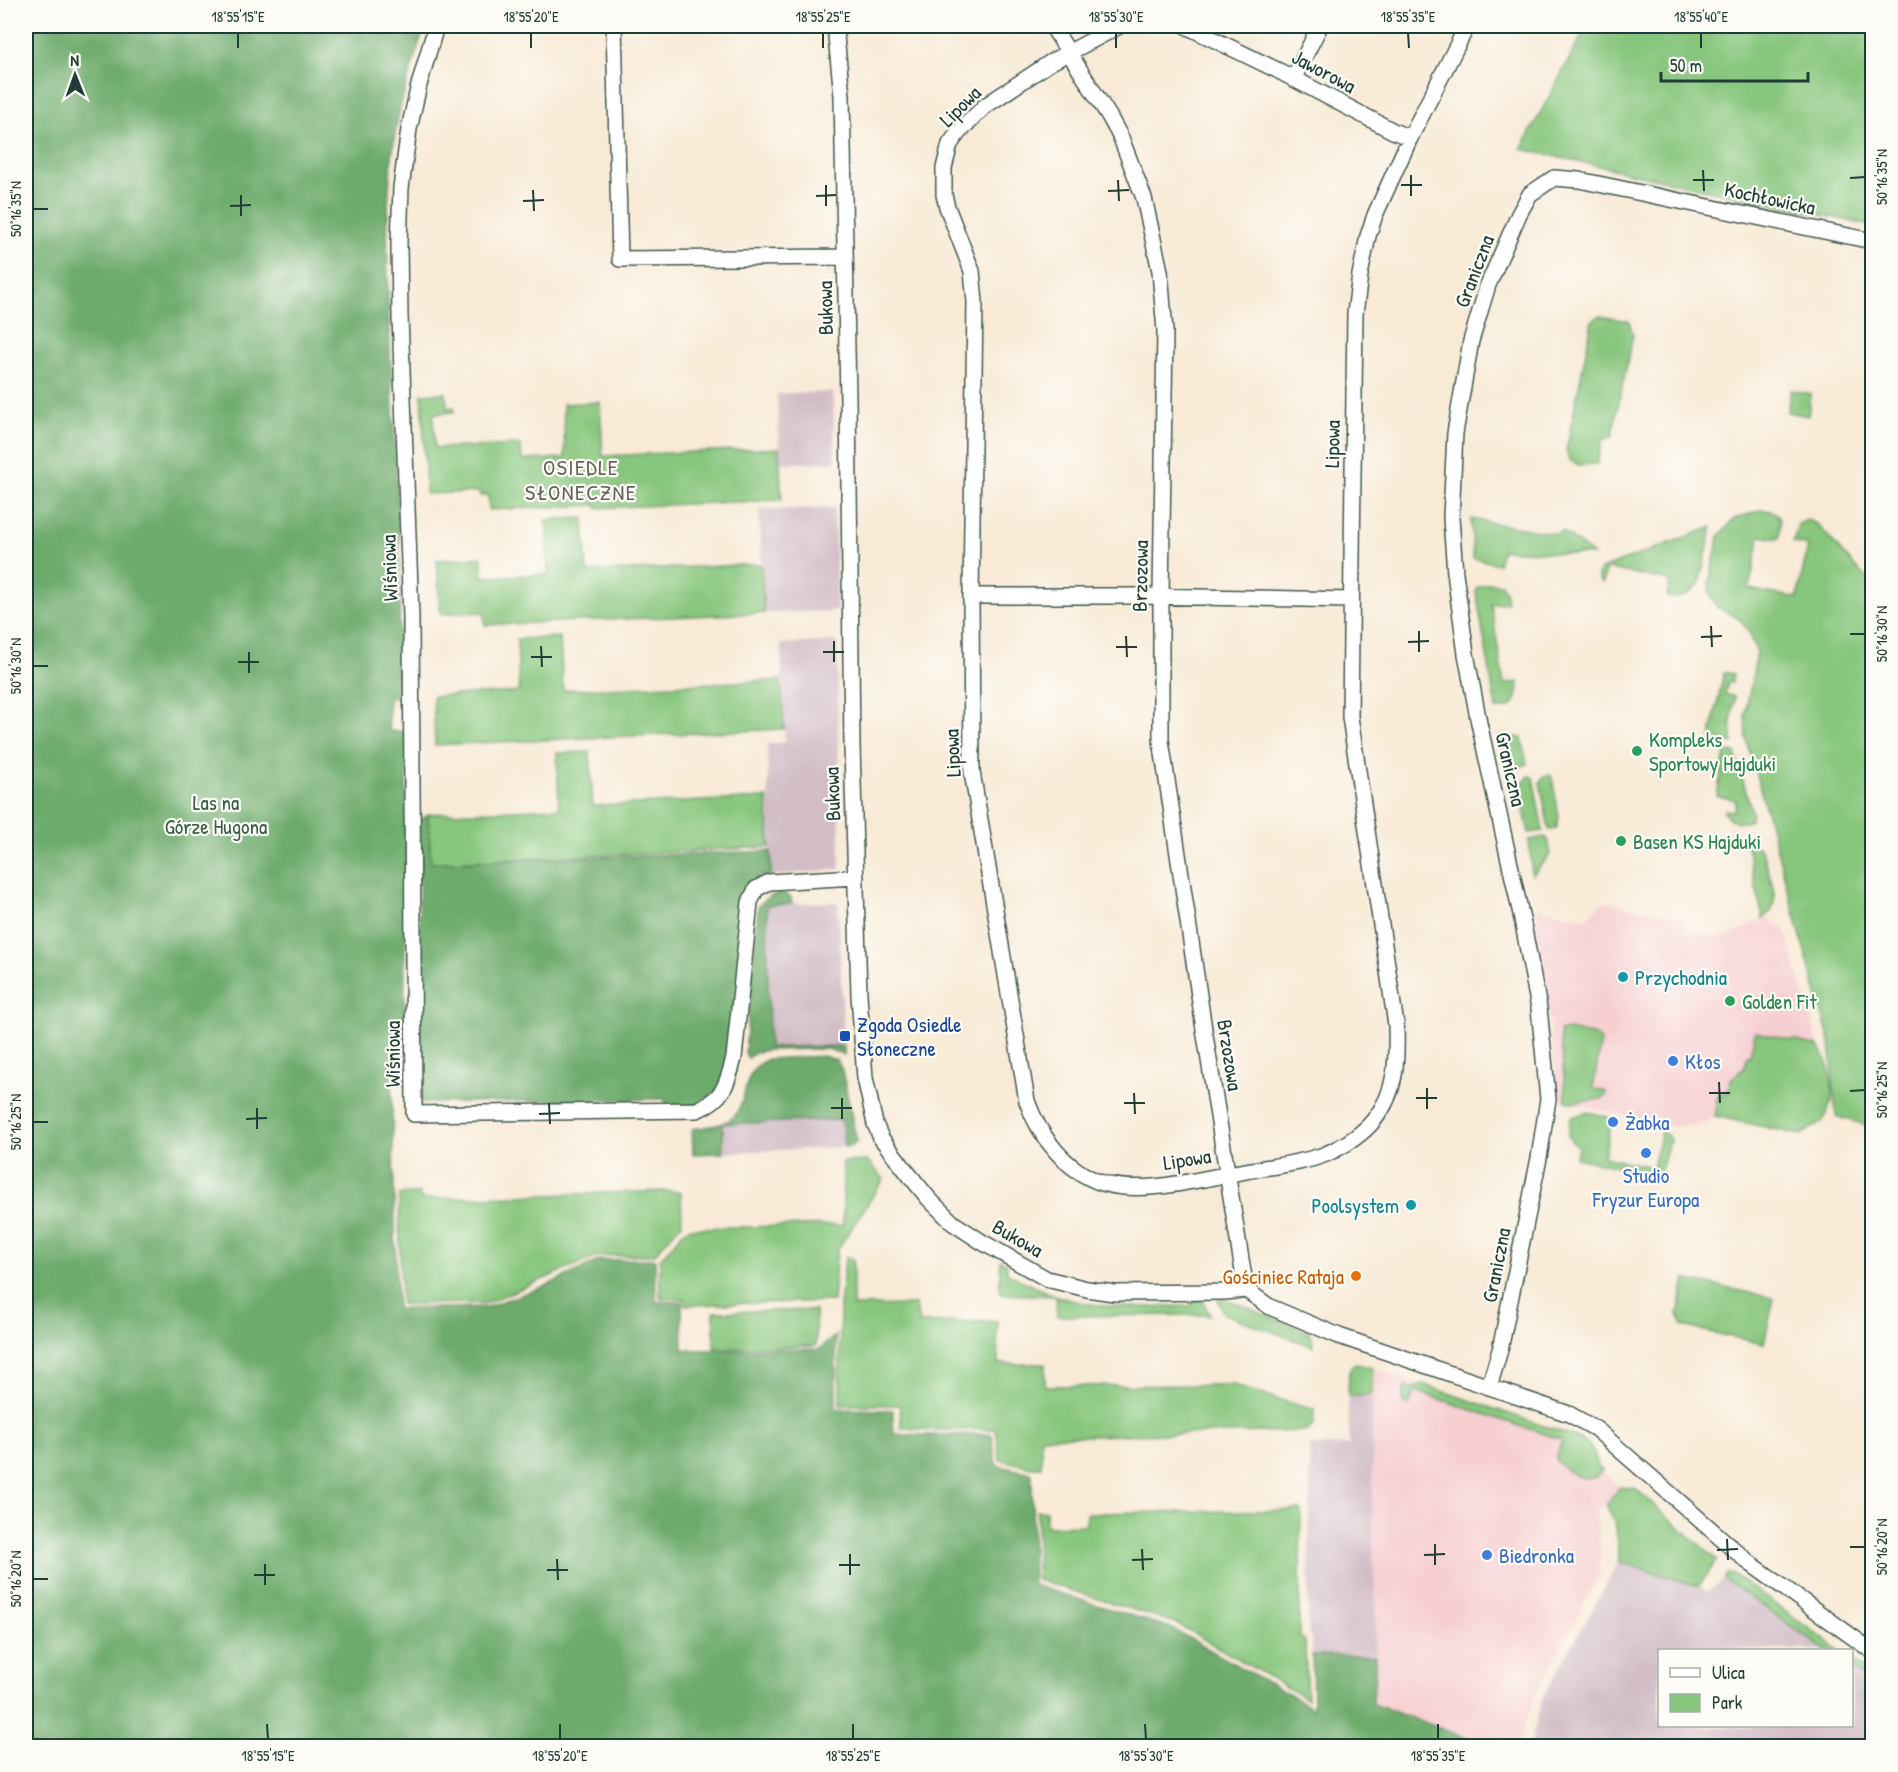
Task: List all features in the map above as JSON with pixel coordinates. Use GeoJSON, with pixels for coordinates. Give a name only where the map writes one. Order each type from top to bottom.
{"type":"FeatureCollection","features":[{"type":"Feature","properties":{"kind":"street","name":"Wiśniowa"},"geometry":{"type":"LineString","coordinates":[[436,26],[412,114],[401,188],[399,244],[411,617],[414,1114],[697,1110],[712,1103],[721,1094],[734,1058],[750,902],[756,889],[769,882],[856,877]]}},
{"type":"Feature","properties":{"kind":"street"},"geometry":{"type":"LineString","coordinates":[[614,26],[620,259],[844,257]]}},
{"type":"Feature","properties":{"kind":"street","name":"Bukowa"},"geometry":{"type":"LineString","coordinates":[[835,26],[842,96],[856,877],[862,1040],[868,1100],[875,1124],[881,1138],[929,1198],[953,1223],[1039,1275],[1069,1286],[1132,1293],[1246,1290]]}},
{"type":"Feature","properties":{"kind":"street","name":"Brzozowa"},"geometry":{"type":"LineString","coordinates":[[1052,26],[1109,116],[1125,147],[1144,198],[1157,254],[1165,331],[1161,740],[1246,1290]]}},
{"type":"Feature","properties":{"kind":"street","name":"Lipowa"},"geometry":{"type":"LineString","coordinates":[[1119,26],[1069,51],[985,106],[950,144],[944,168],[945,201],[972,271],[975,302],[971,596],[972,772],[1027,1101],[1031,1113],[1055,1151],[1079,1172],[1102,1183],[1122,1187],[1142,1187],[1228,1174],[1303,1161],[1324,1154],[1361,1134],[1383,1108],[1390,1093],[1397,1059],[1396,1025],[1350,717],[1355,314],[1357,290],[1368,236],[1375,215],[1410,138],[1467,26]]}},
{"type":"Feature","properties":{"kind":"street","name":"Jaworowa"},"geometry":{"type":"LineString","coordinates":[[1186,26],[1410,138]]}},
{"type":"Feature","properties":{"kind":"street"},"geometry":{"type":"LineString","coordinates":[[1293,79],[1320,26]]}},
{"type":"Feature","properties":{"kind":"street","name":"Kochłowicka"},"geometry":{"type":"LineString","coordinates":[[1554,178],[1579,180],[1872,241]]}},
{"type":"Feature","properties":{"kind":"street","name":"Graniczna"},"geometry":{"type":"LineString","coordinates":[[1489,1387],[1500,1350],[1541,1146],[1548,1099],[1537,997],[1466,654],[1455,573],[1451,518],[1452,482],[1458,408],[1471,341],[1488,285],[1530,194],[1554,178]]}},
{"type":"Feature","properties":{"kind":"street"},"geometry":{"type":"LineString","coordinates":[[971,596],[1161,596],[1352,600]]}},
{"type":"Feature","properties":{"kind":"street"},"geometry":{"type":"LineString","coordinates":[[1246,1290],[1270,1307],[1339,1336],[1569,1413],[1596,1429],[1747,1561],[1872,1652]]}},
{"type":"Feature","properties":{"kind":"shaded area"},"geometry":{"type":"Polygon","coordinates":[[[833,392],[835,462],[780,463],[777,394],[833,392]]]}},
{"type":"Feature","properties":{"kind":"shaded area"},"geometry":{"type":"Polygon","coordinates":[[[834,508],[837,611],[764,613],[759,510],[834,508]]]}},
{"type":"Feature","properties":{"kind":"shaded area"},"geometry":{"type":"Polygon","coordinates":[[[837,641],[840,869],[771,876],[767,744],[785,742],[781,644],[837,641]]]}},
{"type":"Feature","properties":{"kind":"shaded area"},"geometry":{"type":"Polygon","coordinates":[[[1602,901],[1683,918],[1688,932],[1720,937],[1733,934],[1766,918],[1783,928],[1832,1083],[1832,1101],[1823,1121],[1801,1135],[1714,1116],[1704,1124],[1673,1127],[1558,1100],[1547,1003],[1535,933],[1538,908],[1585,918],[1595,911],[1602,901]]]}},
{"type":"Feature","properties":{"kind":"shaded area"},"geometry":{"type":"Polygon","coordinates":[[[838,902],[844,1046],[769,1048],[767,905],[838,902]]]}},
{"type":"Feature","properties":{"kind":"shaded area"},"geometry":{"type":"Polygon","coordinates":[[[843,1120],[844,1147],[723,1153],[722,1124],[843,1120]]]}},
{"type":"Feature","properties":{"kind":"shaded area"},"geometry":{"type":"Polygon","coordinates":[[[1373,1368],[1576,1437],[1595,1452],[1598,1467],[1620,1487],[1596,1513],[1601,1553],[1599,1576],[1534,1697],[1518,1746],[1489,1746],[1373,1704],[1376,1606],[1373,1553],[1373,1368]]]}},
{"type":"Feature","properties":{"kind":"shaded area"},"geometry":{"type":"Polygon","coordinates":[[[1372,1395],[1376,1656],[1312,1655],[1312,1636],[1308,1632],[1310,1446],[1349,1445],[1348,1396],[1372,1395]]]}},
{"type":"Feature","properties":{"kind":"shaded area"},"geometry":{"type":"Polygon","coordinates":[[[1619,1562],[1699,1586],[1707,1592],[1724,1579],[1824,1649],[1658,1649],[1658,1727],[1853,1727],[1853,1670],[1872,1684],[1872,1746],[1530,1746],[1542,1699],[1619,1562]]]}},
{"type":"Feature","properties":{"kind":"green space","name":"Las na Górze Hugona"},"geometry":{"type":"Polygon","coordinates":[[[26,26],[425,26],[406,86],[395,132],[390,173],[387,248],[400,611],[396,698],[389,698],[389,731],[407,731],[404,1064],[391,1065],[397,1309],[486,1307],[546,1286],[600,1260],[655,1259],[656,1302],[682,1302],[683,1350],[819,1349],[836,1335],[836,1409],[893,1410],[894,1434],[992,1434],[996,1465],[1032,1473],[1033,1585],[1171,1628],[1313,1708],[1312,1655],[1376,1656],[1373,1704],[1489,1746],[26,1746],[26,26]]]}},
{"type":"Feature","properties":{"kind":"green space"},"geometry":{"type":"Polygon","coordinates":[[[1587,26],[1872,26],[1872,226],[1521,149],[1587,26]]]}},
{"type":"Feature","properties":{"kind":"green space"},"geometry":{"type":"Polygon","coordinates":[[[1599,316],[1629,321],[1633,335],[1612,437],[1602,440],[1597,464],[1579,465],[1569,460],[1566,451],[1592,321],[1599,316]]]}},
{"type":"Feature","properties":{"kind":"green space"},"geometry":{"type":"Polygon","coordinates":[[[1791,390],[1811,394],[1808,416],[1787,412],[1791,390]]]}},
{"type":"Feature","properties":{"kind":"green space"},"geometry":{"type":"Polygon","coordinates":[[[446,393],[447,408],[454,407],[454,412],[433,414],[435,448],[521,445],[522,460],[565,458],[563,404],[600,402],[603,456],[779,448],[782,500],[489,510],[488,495],[480,496],[480,492],[426,494],[422,394],[446,393]]]}},
{"type":"Feature","properties":{"kind":"green space"},"geometry":{"type":"Polygon","coordinates":[[[1768,510],[1777,515],[1780,523],[1779,533],[1778,539],[1760,536],[1749,589],[1797,598],[1808,546],[1793,542],[1798,524],[1807,520],[1817,524],[1858,570],[1872,582],[1872,1127],[1836,1116],[1830,1042],[1746,738],[1745,714],[1757,653],[1750,634],[1742,622],[1717,607],[1709,590],[1719,536],[1734,519],[1768,510]]]}},
{"type":"Feature","properties":{"kind":"green space"},"geometry":{"type":"Polygon","coordinates":[[[584,518],[587,572],[761,564],[764,613],[485,625],[484,612],[440,614],[437,560],[482,557],[483,577],[548,574],[546,520],[584,518]]]}},
{"type":"Feature","properties":{"kind":"green space"},"geometry":{"type":"Polygon","coordinates":[[[1471,519],[1556,534],[1562,531],[1594,555],[1502,550],[1498,564],[1473,558],[1471,519]]]}},
{"type":"Feature","properties":{"kind":"green space"},"geometry":{"type":"Polygon","coordinates":[[[1712,527],[1700,582],[1686,595],[1677,598],[1667,597],[1670,581],[1606,568],[1603,583],[1599,580],[1598,575],[1601,569],[1712,527]]]}},
{"type":"Feature","properties":{"kind":"green space"},"geometry":{"type":"Polygon","coordinates":[[[1489,583],[1501,584],[1507,602],[1491,604],[1504,684],[1519,682],[1515,702],[1508,708],[1502,709],[1496,709],[1476,591],[1477,587],[1489,583]]]}},
{"type":"Feature","properties":{"kind":"green space"},"geometry":{"type":"Polygon","coordinates":[[[560,637],[563,690],[781,680],[784,729],[435,745],[433,696],[519,692],[517,639],[560,637]]]}},
{"type":"Feature","properties":{"kind":"green space"},"geometry":{"type":"Polygon","coordinates":[[[1724,672],[1733,674],[1732,683],[1728,683],[1725,694],[1735,697],[1731,722],[1733,743],[1710,738],[1724,672]]]}},
{"type":"Feature","properties":{"kind":"green space"},"geometry":{"type":"Polygon","coordinates":[[[1502,734],[1507,735],[1506,744],[1512,745],[1514,737],[1522,738],[1527,764],[1515,769],[1510,764],[1499,737],[1502,734]]]}},
{"type":"Feature","properties":{"kind":"green space"},"geometry":{"type":"Polygon","coordinates":[[[590,752],[593,806],[767,798],[770,847],[430,863],[428,814],[559,808],[557,753],[590,752]]]}},
{"type":"Feature","properties":{"kind":"green space"},"geometry":{"type":"Polygon","coordinates":[[[1725,753],[1735,753],[1752,812],[1750,820],[1734,821],[1728,817],[1724,810],[1734,811],[1736,800],[1717,796],[1725,753]]]}},
{"type":"Feature","properties":{"kind":"green space"},"geometry":{"type":"Polygon","coordinates":[[[1550,775],[1559,817],[1556,829],[1549,830],[1540,782],[1544,776],[1550,775]]]}},
{"type":"Feature","properties":{"kind":"green space"},"geometry":{"type":"Polygon","coordinates":[[[1529,776],[1533,777],[1543,831],[1529,833],[1519,788],[1529,776]]]}},
{"type":"Feature","properties":{"kind":"green space"},"geometry":{"type":"Polygon","coordinates":[[[428,814],[431,863],[771,851],[771,876],[758,877],[751,885],[730,1056],[718,1091],[697,1105],[667,1107],[664,1099],[420,1103],[419,820],[428,814]]]}},
{"type":"Feature","properties":{"kind":"green space"},"geometry":{"type":"Polygon","coordinates":[[[1544,837],[1548,839],[1551,854],[1532,875],[1529,840],[1544,837]]]}},
{"type":"Feature","properties":{"kind":"green space"},"geometry":{"type":"Polygon","coordinates":[[[1746,841],[1762,852],[1774,890],[1772,909],[1763,919],[1746,841]]]}},
{"type":"Feature","properties":{"kind":"green space"},"geometry":{"type":"Polygon","coordinates":[[[784,893],[791,898],[792,904],[767,905],[769,1047],[844,1046],[844,1055],[828,1049],[767,1050],[754,1053],[748,1058],[745,1053],[758,907],[770,897],[784,893]]]}},
{"type":"Feature","properties":{"kind":"green space"},"geometry":{"type":"Polygon","coordinates":[[[1569,1030],[1596,1036],[1601,1041],[1593,1088],[1607,1092],[1605,1098],[1566,1101],[1560,1031],[1569,1030]]]}},
{"type":"Feature","properties":{"kind":"green space"},"geometry":{"type":"Polygon","coordinates":[[[1755,1032],[1819,1046],[1828,1065],[1832,1083],[1832,1101],[1823,1121],[1801,1135],[1714,1116],[1718,1095],[1728,1090],[1731,1079],[1745,1067],[1755,1032]]]}},
{"type":"Feature","properties":{"kind":"green space"},"geometry":{"type":"Polygon","coordinates":[[[824,1056],[837,1060],[842,1070],[857,1142],[852,1146],[844,1147],[842,1120],[723,1124],[723,1153],[693,1154],[692,1129],[720,1124],[735,1115],[742,1102],[748,1080],[756,1067],[768,1059],[824,1056]]]}},
{"type":"Feature","properties":{"kind":"green space"},"geometry":{"type":"Polygon","coordinates":[[[1588,1112],[1608,1117],[1611,1121],[1604,1157],[1653,1167],[1661,1131],[1667,1135],[1670,1140],[1659,1176],[1576,1158],[1578,1147],[1568,1137],[1571,1117],[1588,1112]]]}},
{"type":"Feature","properties":{"kind":"green space"},"geometry":{"type":"Polygon","coordinates":[[[868,1161],[884,1179],[837,1250],[833,1301],[685,1305],[685,1299],[660,1299],[660,1259],[689,1228],[843,1225],[843,1162],[868,1161]]]}},
{"type":"Feature","properties":{"kind":"green space"},"geometry":{"type":"Polygon","coordinates":[[[681,1192],[682,1223],[654,1255],[599,1256],[486,1303],[401,1304],[399,1195],[420,1193],[420,1199],[681,1192]]]}},
{"type":"Feature","properties":{"kind":"green space"},"geometry":{"type":"Polygon","coordinates":[[[845,1258],[853,1259],[853,1306],[916,1305],[919,1323],[997,1321],[998,1364],[1045,1364],[1045,1386],[1233,1385],[1314,1409],[1314,1424],[1308,1431],[1041,1437],[1041,1467],[1000,1460],[996,1429],[901,1428],[900,1405],[840,1405],[840,1305],[845,1258]]]}},
{"type":"Feature","properties":{"kind":"green space"},"geometry":{"type":"Polygon","coordinates":[[[1000,1260],[1007,1264],[1007,1273],[1042,1290],[1070,1300],[1106,1306],[1134,1307],[1190,1306],[1196,1299],[1202,1299],[1210,1315],[1057,1316],[1056,1296],[1002,1294],[1000,1291],[1000,1260]]]}},
{"type":"Feature","properties":{"kind":"green space"},"geometry":{"type":"Polygon","coordinates":[[[1685,1279],[1774,1298],[1764,1344],[1683,1326],[1678,1314],[1685,1279]]]}},
{"type":"Feature","properties":{"kind":"green space"},"geometry":{"type":"Polygon","coordinates":[[[1218,1299],[1232,1301],[1307,1332],[1311,1335],[1314,1347],[1224,1314],[1218,1299]]]}},
{"type":"Feature","properties":{"kind":"green space"},"geometry":{"type":"Polygon","coordinates":[[[815,1310],[816,1346],[714,1348],[714,1312],[815,1310]]]}},
{"type":"Feature","properties":{"kind":"green space"},"geometry":{"type":"Polygon","coordinates":[[[1356,1364],[1373,1368],[1372,1395],[1348,1396],[1349,1372],[1356,1364]]]}},
{"type":"Feature","properties":{"kind":"green space"},"geometry":{"type":"Polygon","coordinates":[[[1422,1384],[1576,1437],[1592,1449],[1598,1467],[1602,1470],[1598,1476],[1590,1478],[1579,1477],[1567,1471],[1556,1459],[1562,1440],[1415,1391],[1409,1406],[1403,1403],[1405,1386],[1412,1389],[1422,1384]]]}},
{"type":"Feature","properties":{"kind":"green space"},"geometry":{"type":"Polygon","coordinates":[[[1620,1487],[1635,1488],[1717,1560],[1699,1586],[1619,1562],[1616,1527],[1606,1504],[1620,1487]]]}},
{"type":"Feature","properties":{"kind":"green space"},"geometry":{"type":"Polygon","coordinates":[[[1301,1510],[1299,1635],[1305,1641],[1307,1699],[1176,1623],[1037,1580],[1037,1511],[1046,1511],[1046,1526],[1086,1525],[1087,1513],[1301,1510]]]}},
{"type":"Feature","properties":{"kind":"green space"},"geometry":{"type":"Polygon","coordinates":[[[1727,1574],[1733,1574],[1838,1649],[1824,1649],[1724,1579],[1727,1574]]]}},
{"type":"Feature","properties":{"kind":"green space"},"geometry":{"type":"Polygon","coordinates":[[[1853,1661],[1872,1675],[1872,1684],[1853,1670],[1853,1661]]]}},
{"type":"Feature","properties":{"kind":"place","name":"Kompleks Sportowy Hajduki"},"geometry":{"type":"Point","coordinates":[1637,751]}},
{"type":"Feature","properties":{"kind":"place","name":"Basen KS Hajduki"},"geometry":{"type":"Point","coordinates":[1621,841]}},
{"type":"Feature","properties":{"kind":"place","name":"Przychodnia"},"geometry":{"type":"Point","coordinates":[1623,977]}},
{"type":"Feature","properties":{"kind":"place","name":"Golden Fit"},"geometry":{"type":"Point","coordinates":[1730,1001]}},
{"type":"Feature","properties":{"kind":"place","name":"Zgoda Osiedle Słoneczne"},"geometry":{"type":"Point","coordinates":[845,1036]}},
{"type":"Feature","properties":{"kind":"place","name":"Kłos"},"geometry":{"type":"Point","coordinates":[1673,1061]}},
{"type":"Feature","properties":{"kind":"place","name":"Żabka"},"geometry":{"type":"Point","coordinates":[1613,1122]}},
{"type":"Feature","properties":{"kind":"place","name":"Studio Fryzur Europa"},"geometry":{"type":"Point","coordinates":[1646,1153]}},
{"type":"Feature","properties":{"kind":"place","name":"Poolsystem"},"geometry":{"type":"Point","coordinates":[1411,1205]}},
{"type":"Feature","properties":{"kind":"place","name":"Gościniec Rataja"},"geometry":{"type":"Point","coordinates":[1356,1276]}},
{"type":"Feature","properties":{"kind":"place","name":"Biedronka"},"geometry":{"type":"Point","coordinates":[1487,1555]}},
{"type":"Feature","properties":{"kind":"district","name":"OSIEDLE SŁONECZNE"},"geometry":{"type":"Point","coordinates":[581,480]}}]}
